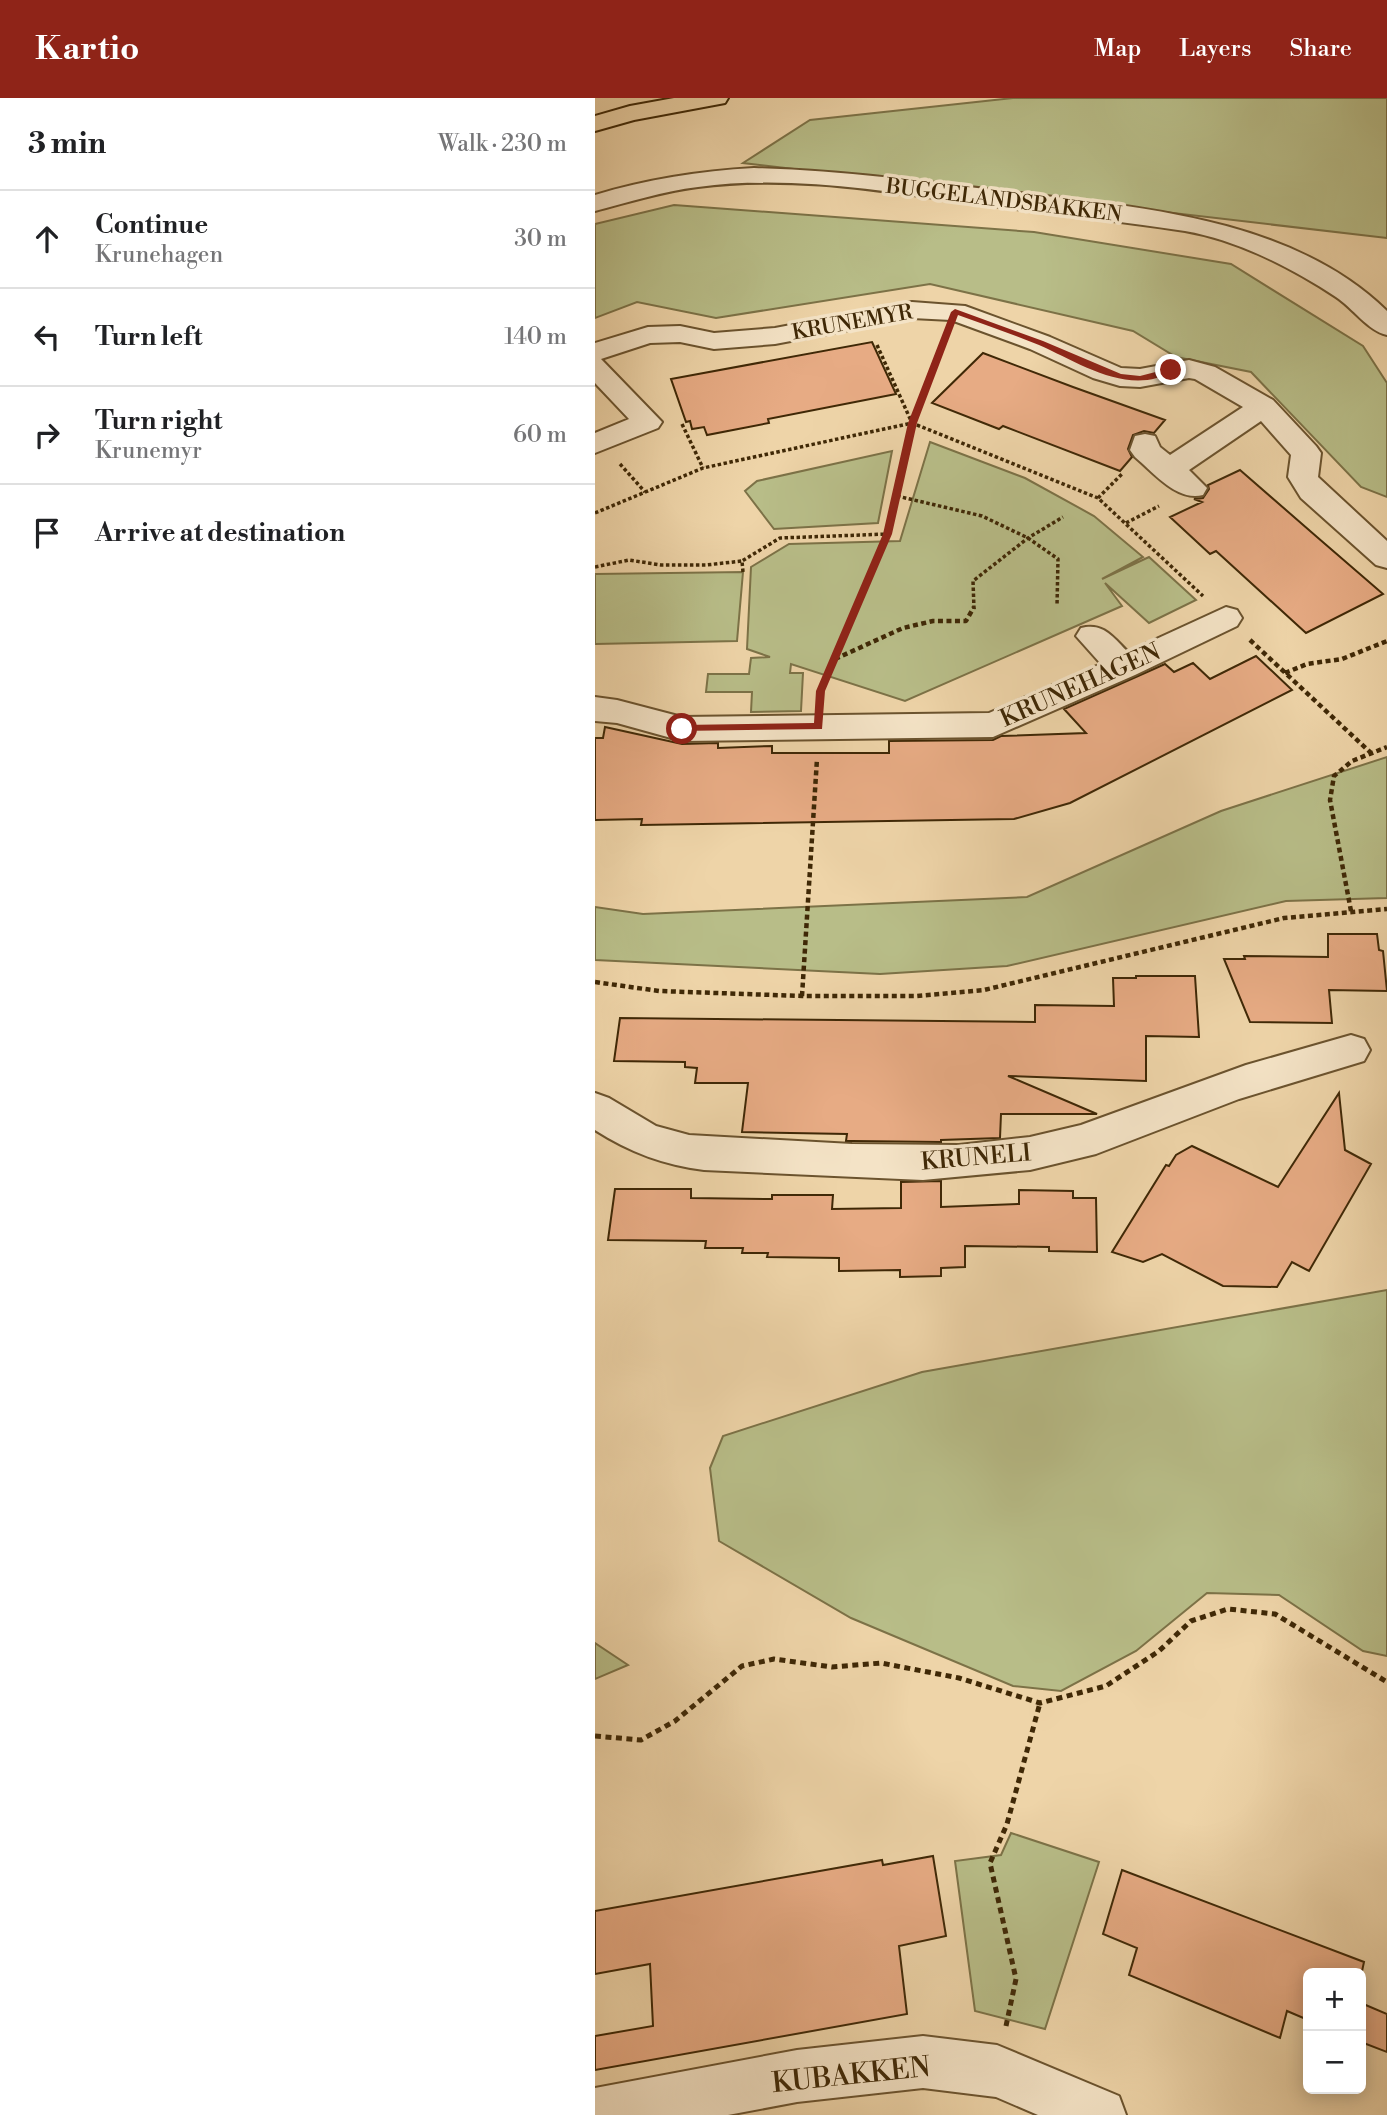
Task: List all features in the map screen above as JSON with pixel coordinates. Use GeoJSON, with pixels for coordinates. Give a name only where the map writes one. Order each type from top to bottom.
{"type":"FeatureCollection","features":[{"type":"Feature","properties":{"kind":"highway"},"geometry":{"type":"LineString","coordinates":[[595,124],[630,113],[716,98]]}},
{"type":"Feature","properties":{"kind":"street","name":"BUGGELANDSBAKKEN"},"geometry":{"type":"LineString","coordinates":[[595,202],[654,186],[746,175],[802,177],[1133,215],[1205,227],[1258,246],[1376,303],[1387,327]]}},
{"type":"Feature","properties":{"kind":"street","name":"KRUNEMYR"},"geometry":{"type":"LineString","coordinates":[[595,352],[648,335],[680,334],[715,341],[775,336],[912,310],[955,312],[1040,343],[1103,372],[1140,378],[1189,369],[1205,373],[1263,406],[1306,453],[1303,477],[1311,491],[1387,558]]}},
{"type":"Feature","properties":{"kind":"street"},"geometry":{"type":"LineString","coordinates":[[595,366],[648,422]]}},
{"type":"Feature","properties":{"kind":"street"},"geometry":{"type":"LineString","coordinates":[[1169,470],[1263,406]]}},
{"type":"Feature","properties":{"kind":"street"},"geometry":{"type":"LineString","coordinates":[[595,444],[676,410]]}},
{"type":"Feature","properties":{"kind":"street"},"geometry":{"type":"LineString","coordinates":[[1145,443],[1145,450],[1192,488]]}},
{"type":"Feature","properties":{"kind":"street","name":"KRUNEHAGEN"},"geometry":{"type":"LineString","coordinates":[[595,709],[628,713],[659,725],[682,729],[993,725],[1226,618]]}},
{"type":"Feature","properties":{"kind":"street"},"geometry":{"type":"LineString","coordinates":[[1092,636],[1124,667]]}},
{"type":"Feature","properties":{"kind":"street","name":"KRUNELI"},"geometry":{"type":"LineString","coordinates":[[595,1109],[619,1126],[660,1145],[705,1153],[873,1163],[949,1162],[1011,1157],[1064,1147],[1114,1132],[1231,1086],[1352,1050]]}},
{"type":"Feature","properties":{"kind":"street","name":"KUBAKKEN"},"geometry":{"type":"LineString","coordinates":[[595,2114],[797,2076],[923,2062],[997,2071],[1100,2115]]}},
{"type":"Feature","properties":{"kind":"path"},"geometry":{"type":"LineString","coordinates":[[802,996],[821,691],[888,534],[912,423],[955,312]]}},
{"type":"Feature","properties":{"kind":"path"},"geometry":{"type":"LineString","coordinates":[[865,319],[912,423]]}},
{"type":"Feature","properties":{"kind":"path"},"geometry":{"type":"LineString","coordinates":[[676,410],[703,468]]}},
{"type":"Feature","properties":{"kind":"path"},"geometry":{"type":"LineString","coordinates":[[595,513],[703,468],[912,423],[1098,498],[1371,753]]}},
{"type":"Feature","properties":{"kind":"path"},"geometry":{"type":"LineString","coordinates":[[897,496],[982,516],[1028,538],[1058,558],[1057,606]]}},
{"type":"Feature","properties":{"kind":"path"},"geometry":{"type":"LineString","coordinates":[[834,659],[903,628],[933,621],[966,621],[974,611],[972,581],[1028,538],[1063,517]]}},
{"type":"Feature","properties":{"kind":"path"},"geometry":{"type":"LineString","coordinates":[[595,567],[629,560],[661,565],[706,565],[742,561],[780,538],[888,534]]}},
{"type":"Feature","properties":{"kind":"path"},"geometry":{"type":"LineString","coordinates":[[742,561],[743,572]]}},
{"type":"Feature","properties":{"kind":"path"},"geometry":{"type":"LineString","coordinates":[[1286,673],[1307,664],[1342,659],[1387,641]]}},
{"type":"Feature","properties":{"kind":"path"},"geometry":{"type":"LineString","coordinates":[[1351,911],[1329,800],[1334,776],[1352,761],[1387,747]]}},
{"type":"Feature","properties":{"kind":"path"},"geometry":{"type":"LineString","coordinates":[[595,982],[659,991],[802,996],[916,996],[984,990],[1045,978],[1284,918],[1387,909]]}},
{"type":"Feature","properties":{"kind":"path"},"geometry":{"type":"LineString","coordinates":[[595,1736],[641,1740],[675,1721],[743,1666],[773,1659],[832,1667],[881,1663],[959,1678],[1040,1703],[1106,1686],[1159,1651],[1191,1621],[1228,1609],[1275,1614],[1387,1682]]}},
{"type":"Feature","properties":{"kind":"path"},"geometry":{"type":"LineString","coordinates":[[997,2071],[1016,1979],[990,1863],[1007,1824],[1040,1703]]}},
{"type":"Feature","properties":{"kind":"green space"},"geometry":{"type":"Polygon","coordinates":[[[1013,98],[1387,98],[1387,238],[743,163],[810,120],[1013,98]]]}},
{"type":"Feature","properties":{"kind":"green space"},"geometry":{"type":"Polygon","coordinates":[[[674,205],[1034,232],[1231,264],[1363,346],[1387,383],[1387,497],[1361,487],[1251,372],[1176,357],[1133,331],[930,284],[716,318],[637,302],[595,318],[595,224],[674,205]]]}},
{"type":"Feature","properties":{"kind":"green space"},"geometry":{"type":"Polygon","coordinates":[[[930,442],[1025,478],[1094,516],[1143,557],[1102,579],[1149,557],[1196,600],[1149,623],[1105,583],[1122,606],[905,701],[791,664],[790,673],[803,673],[801,711],[751,712],[752,692],[706,692],[708,674],[749,674],[751,658],[770,657],[747,649],[751,567],[789,544],[900,541],[930,442]]]}},
{"type":"Feature","properties":{"kind":"green space"},"geometry":{"type":"Polygon","coordinates":[[[892,451],[878,523],[774,529],[745,491],[757,481],[892,451]]]}},
{"type":"Feature","properties":{"kind":"green space"},"geometry":{"type":"Polygon","coordinates":[[[743,572],[737,641],[595,644],[595,574],[743,572]]]}},
{"type":"Feature","properties":{"kind":"green space"},"geometry":{"type":"Polygon","coordinates":[[[1387,757],[1387,898],[1286,901],[1007,966],[880,974],[595,960],[595,907],[643,914],[1027,897],[1221,811],[1387,757]]]}},
{"type":"Feature","properties":{"kind":"green space"},"geometry":{"type":"Polygon","coordinates":[[[1387,1290],[1387,1656],[1363,1651],[1279,1595],[1207,1593],[1136,1651],[1061,1691],[1013,1686],[851,1618],[719,1541],[710,1468],[723,1436],[922,1372],[1387,1290]]]}},
{"type":"Feature","properties":{"kind":"green space"},"geometry":{"type":"Polygon","coordinates":[[[595,1643],[628,1665],[595,1679],[595,1643]]]}},
{"type":"Feature","properties":{"kind":"green space"},"geometry":{"type":"Polygon","coordinates":[[[1011,1833],[1099,1862],[1045,2029],[975,2011],[955,1861],[1001,1855],[1011,1833]]]}},
{"type":"Feature","properties":{"kind":"building"},"geometry":{"type":"Polygon","coordinates":[[[872,342],[896,394],[768,419],[769,423],[707,435],[704,427],[692,429],[690,421],[686,422],[671,379],[872,342]]]}},
{"type":"Feature","properties":{"kind":"building"},"geometry":{"type":"Polygon","coordinates":[[[983,353],[1165,420],[1154,433],[1144,431],[1133,435],[1128,449],[1132,457],[1120,471],[1003,426],[999,429],[932,403],[983,353]]]}},
{"type":"Feature","properties":{"kind":"building"},"geometry":{"type":"Polygon","coordinates":[[[1240,470],[1383,594],[1306,633],[1216,551],[1210,554],[1170,517],[1202,502],[1194,499],[1203,498],[1209,489],[1208,485],[1240,470]]]}},
{"type":"Feature","properties":{"kind":"building"},"geometry":{"type":"Polygon","coordinates":[[[1256,656],[1292,690],[1070,803],[1014,819],[641,825],[642,819],[595,820],[595,738],[603,738],[605,727],[682,744],[718,743],[718,748],[772,746],[772,753],[889,753],[889,741],[993,740],[1001,736],[1086,733],[1064,709],[1165,664],[1174,672],[1193,663],[1210,679],[1256,656]]]}},
{"type":"Feature","properties":{"kind":"building"},"geometry":{"type":"Polygon","coordinates":[[[1328,934],[1377,934],[1379,950],[1383,951],[1387,991],[1329,990],[1332,1023],[1250,1022],[1224,959],[1245,959],[1244,956],[1328,957],[1328,934]]]}},
{"type":"Feature","properties":{"kind":"building"},"geometry":{"type":"Polygon","coordinates":[[[1195,976],[1199,1037],[1146,1036],[1146,1081],[1008,1076],[1097,1114],[1001,1114],[1000,1138],[941,1142],[846,1141],[847,1134],[742,1132],[748,1083],[695,1083],[697,1068],[685,1067],[685,1062],[614,1061],[620,1018],[1035,1022],[1035,1005],[1114,1006],[1113,978],[1195,976]]]}},
{"type":"Feature","properties":{"kind":"building"},"geometry":{"type":"Polygon","coordinates":[[[1339,1093],[1345,1150],[1371,1164],[1309,1271],[1292,1262],[1277,1287],[1223,1286],[1162,1254],[1143,1262],[1112,1252],[1166,1165],[1169,1166],[1176,1155],[1192,1146],[1278,1187],[1339,1093]]]}},
{"type":"Feature","properties":{"kind":"building"},"geometry":{"type":"Polygon","coordinates":[[[941,1181],[941,1207],[1019,1204],[1019,1190],[1073,1191],[1073,1198],[1096,1198],[1097,1252],[1049,1251],[1049,1247],[965,1246],[965,1267],[941,1268],[941,1276],[900,1277],[900,1270],[839,1271],[839,1258],[767,1257],[768,1253],[742,1253],[743,1248],[705,1248],[706,1241],[608,1240],[615,1189],[691,1189],[691,1198],[772,1199],[772,1195],[833,1195],[832,1209],[901,1208],[901,1182],[941,1181]]]}},
{"type":"Feature","properties":{"kind":"building"},"geometry":{"type":"Polygon","coordinates":[[[933,1856],[946,1936],[899,1946],[907,2014],[595,2070],[595,2036],[653,2026],[650,1964],[595,1974],[595,1911],[882,1860],[883,1865],[933,1856]]]}},
{"type":"Feature","properties":{"kind":"building"},"geometry":{"type":"Polygon","coordinates":[[[1122,1870],[1364,1962],[1363,1968],[1303,1968],[1303,2018],[1287,2011],[1280,2038],[1129,1975],[1137,1948],[1103,1934],[1122,1870]]]}},
{"type":"Feature","properties":{"kind":"building"},"geometry":{"type":"Polygon","coordinates":[[[1366,2005],[1387,2014],[1387,2052],[1366,2044],[1366,2005]]]}},
{"type":"Feature","properties":{"kind":"route"},"geometry":{"type":"LineString","coordinates":[[682,729],[818,727],[821,691],[888,534],[912,423],[955,312],[1040,343],[1120,377],[1140,378],[1171,370]]}}]}
